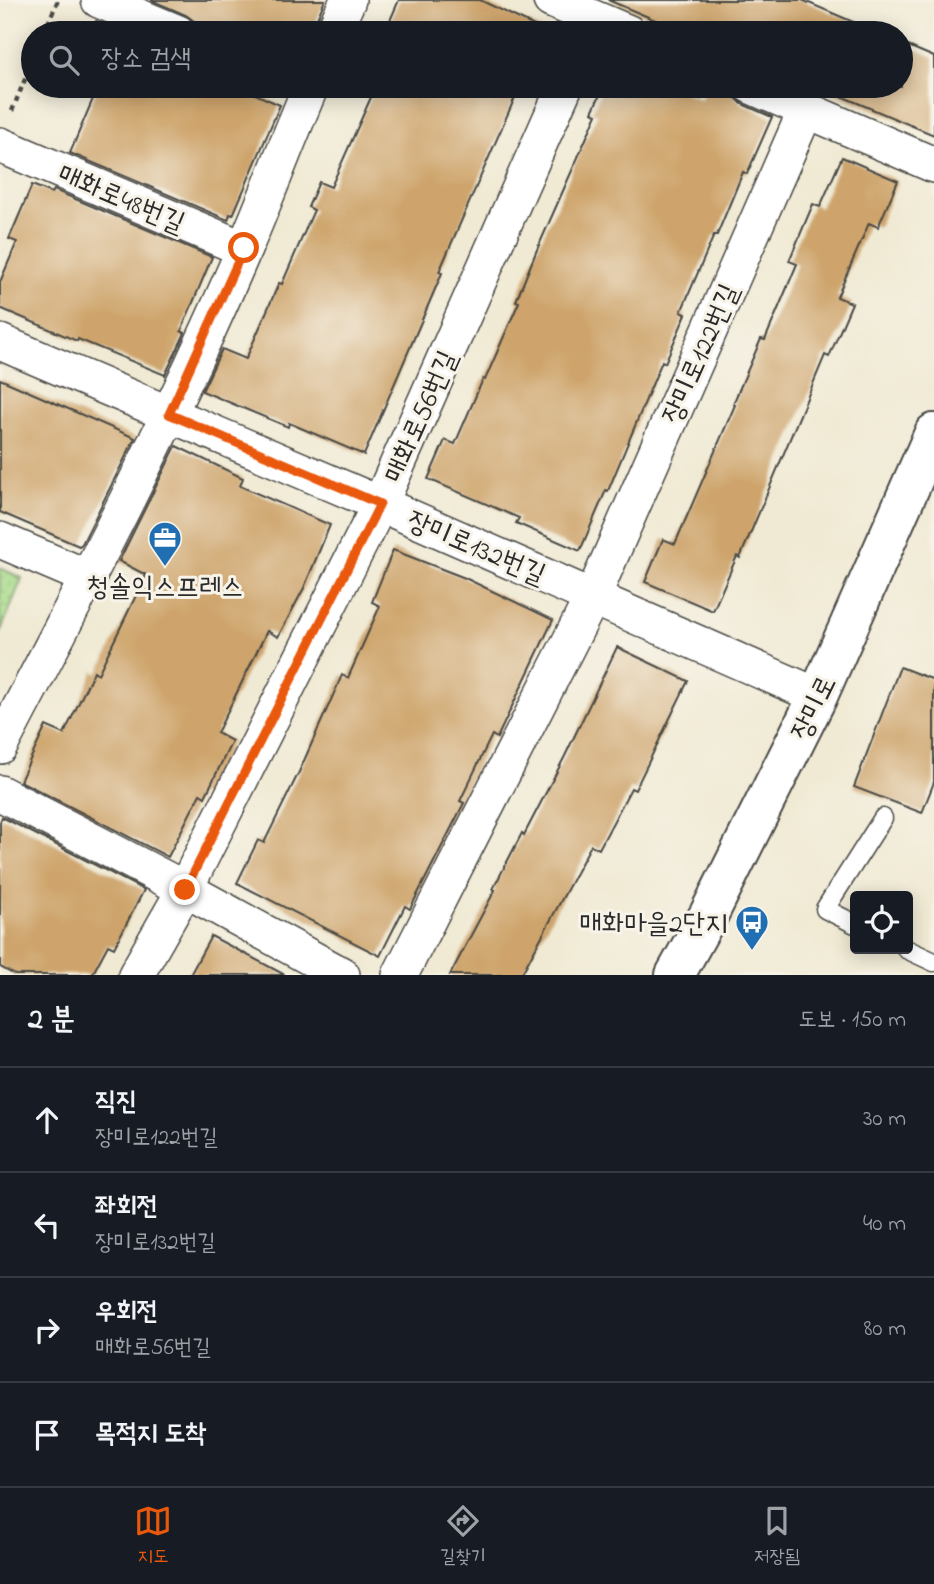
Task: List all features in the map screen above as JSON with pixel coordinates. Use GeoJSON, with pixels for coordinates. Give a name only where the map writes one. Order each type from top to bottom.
{"type":"FeatureCollection","features":[{"type":"Feature","properties":{"kind":"street"},"geometry":{"type":"LineString","coordinates":[[99,0],[149,21]]}},
{"type":"Feature","properties":{"kind":"street"},"geometry":{"type":"LineString","coordinates":[[338,21],[348,0]]}},
{"type":"Feature","properties":{"kind":"street"},"geometry":{"type":"LineString","coordinates":[[551,0],[595,17]]}},
{"type":"Feature","properties":{"kind":"street"},"geometry":{"type":"LineString","coordinates":[[0,746],[89,578],[169,414],[244,248],[304,98]]}},
{"type":"Feature","properties":{"kind":"street","name":"매화로56번길"},"geometry":{"type":"LineString","coordinates":[[136,975],[185,890],[380,504],[560,98]]}},
{"type":"Feature","properties":{"kind":"street"},"geometry":{"type":"LineString","coordinates":[[778,98],[934,165]]}},
{"type":"Feature","properties":{"kind":"street","name":"장미로122번길"},"geometry":{"type":"LineString","coordinates":[[593,596],[806,110]]}},
{"type":"Feature","properties":{"kind":"street","name":"매화로48번길"},"geometry":{"type":"LineString","coordinates":[[5,131],[244,248]]}},
{"type":"Feature","properties":{"kind":"street","name":"장미로132번길"},"geometry":{"type":"LineString","coordinates":[[0,342],[593,596],[818,696]]}},
{"type":"Feature","properties":{"kind":"street","name":"장미로"},"geometry":{"type":"LineString","coordinates":[[675,975],[709,914],[818,696],[934,433]]}},
{"type":"Feature","properties":{"kind":"street"},"geometry":{"type":"LineString","coordinates":[[0,540],[89,578]]}},
{"type":"Feature","properties":{"kind":"street"},"geometry":{"type":"LineString","coordinates":[[400,975],[593,596]]}},
{"type":"Feature","properties":{"kind":"street"},"geometry":{"type":"LineString","coordinates":[[0,793],[342,975]]}},
{"type":"Feature","properties":{"kind":"lane"},"geometry":{"type":"LineString","coordinates":[[850,922],[825,909],[883,818]]}},
{"type":"Feature","properties":{"kind":"lane"},"geometry":{"type":"LineString","coordinates":[[913,952],[934,962]]}},
{"type":"Feature","properties":{"kind":"path"},"geometry":{"type":"LineString","coordinates":[[49,21],[58,0]]}},
{"type":"Feature","properties":{"kind":"path"},"geometry":{"type":"LineString","coordinates":[[5,131],[21,90]]}},
{"type":"Feature","properties":{"kind":"green space"},"geometry":{"type":"Polygon","coordinates":[[[0,568],[22,578],[0,633],[0,568]]]}},
{"type":"Feature","properties":{"kind":"building"},"geometry":{"type":"Polygon","coordinates":[[[151,0],[325,0],[316,21],[194,21],[151,0]]]}},
{"type":"Feature","properties":{"kind":"building"},"geometry":{"type":"Polygon","coordinates":[[[399,0],[480,0],[524,21],[390,21],[399,0]]]}},
{"type":"Feature","properties":{"kind":"building"},"geometry":{"type":"Polygon","coordinates":[[[608,0],[802,0],[851,21],[658,21],[608,0]]]}},
{"type":"Feature","properties":{"kind":"building"},"geometry":{"type":"Polygon","coordinates":[[[913,48],[934,57],[934,135],[846,98],[913,98],[913,48]]]}},
{"type":"Feature","properties":{"kind":"building"},"geometry":{"type":"Polygon","coordinates":[[[93,98],[264,98],[280,105],[233,215],[230,214],[228,220],[70,153],[93,98]]]}},
{"type":"Feature","properties":{"kind":"building"},"geometry":{"type":"Polygon","coordinates":[[[371,98],[515,98],[439,272],[442,273],[364,455],[289,423],[288,427],[202,391],[222,349],[246,359],[314,210],[308,207],[319,182],[331,187],[371,98]]]}},
{"type":"Feature","properties":{"kind":"building"},"geometry":{"type":"Polygon","coordinates":[[[598,98],[736,98],[742,104],[772,117],[747,174],[743,172],[717,235],[714,235],[681,312],[686,314],[665,363],[662,361],[580,551],[516,523],[519,518],[428,479],[445,440],[455,444],[483,379],[485,380],[519,302],[516,301],[536,252],[597,114],[592,112],[598,98]]]}},
{"type":"Feature","properties":{"kind":"building"},"geometry":{"type":"Polygon","coordinates":[[[842,157],[898,181],[878,227],[869,223],[837,297],[852,303],[829,357],[825,355],[740,558],[737,556],[713,611],[645,582],[663,539],[675,544],[761,339],[765,340],[797,264],[789,261],[813,204],[820,207],[842,157]]]}},
{"type":"Feature","properties":{"kind":"building"},"geometry":{"type":"Polygon","coordinates":[[[32,185],[52,193],[54,190],[212,257],[181,331],[185,333],[165,375],[0,308],[0,282],[17,242],[9,239],[32,185]]]}},
{"type":"Feature","properties":{"kind":"building"},"geometry":{"type":"Polygon","coordinates":[[[0,379],[135,438],[79,546],[0,512],[0,379]]]}},
{"type":"Feature","properties":{"kind":"building"},"geometry":{"type":"Polygon","coordinates":[[[176,446],[243,478],[240,486],[330,525],[304,588],[278,637],[267,631],[217,733],[232,741],[205,797],[200,794],[168,857],[20,781],[46,726],[64,734],[94,671],[98,674],[146,575],[119,561],[176,446]]]}},
{"type":"Feature","properties":{"kind":"building"},"geometry":{"type":"Polygon","coordinates":[[[393,550],[465,578],[553,620],[497,738],[492,735],[460,801],[464,803],[410,909],[405,906],[380,956],[237,883],[258,840],[264,843],[342,675],[348,678],[380,606],[372,602],[393,550]]]}},
{"type":"Feature","properties":{"kind":"building"},"geometry":{"type":"Polygon","coordinates":[[[617,647],[688,681],[635,790],[631,788],[599,849],[591,845],[521,975],[450,975],[522,833],[524,835],[565,756],[617,647]]]}},
{"type":"Feature","properties":{"kind":"building"},"geometry":{"type":"Polygon","coordinates":[[[900,667],[934,680],[934,782],[922,813],[854,787],[900,667]]]}},
{"type":"Feature","properties":{"kind":"building"},"geometry":{"type":"Polygon","coordinates":[[[2,817],[144,890],[114,948],[108,945],[92,975],[15,975],[0,967],[2,817]]]}},
{"type":"Feature","properties":{"kind":"building"},"geometry":{"type":"Polygon","coordinates":[[[211,936],[285,975],[190,975],[211,936]]]}},
{"type":"Feature","properties":{"kind":"place","name":"청솔익스프레스"},"geometry":{"type":"Point","coordinates":[165,568]}},
{"type":"Feature","properties":{"kind":"place","name":"매화마을2단지"},"geometry":{"type":"Point","coordinates":[752,952]}},
{"type":"Feature","properties":{"kind":"route"},"geometry":{"type":"LineString","coordinates":[[185,890],[380,504],[169,414],[244,248]]}}]}
